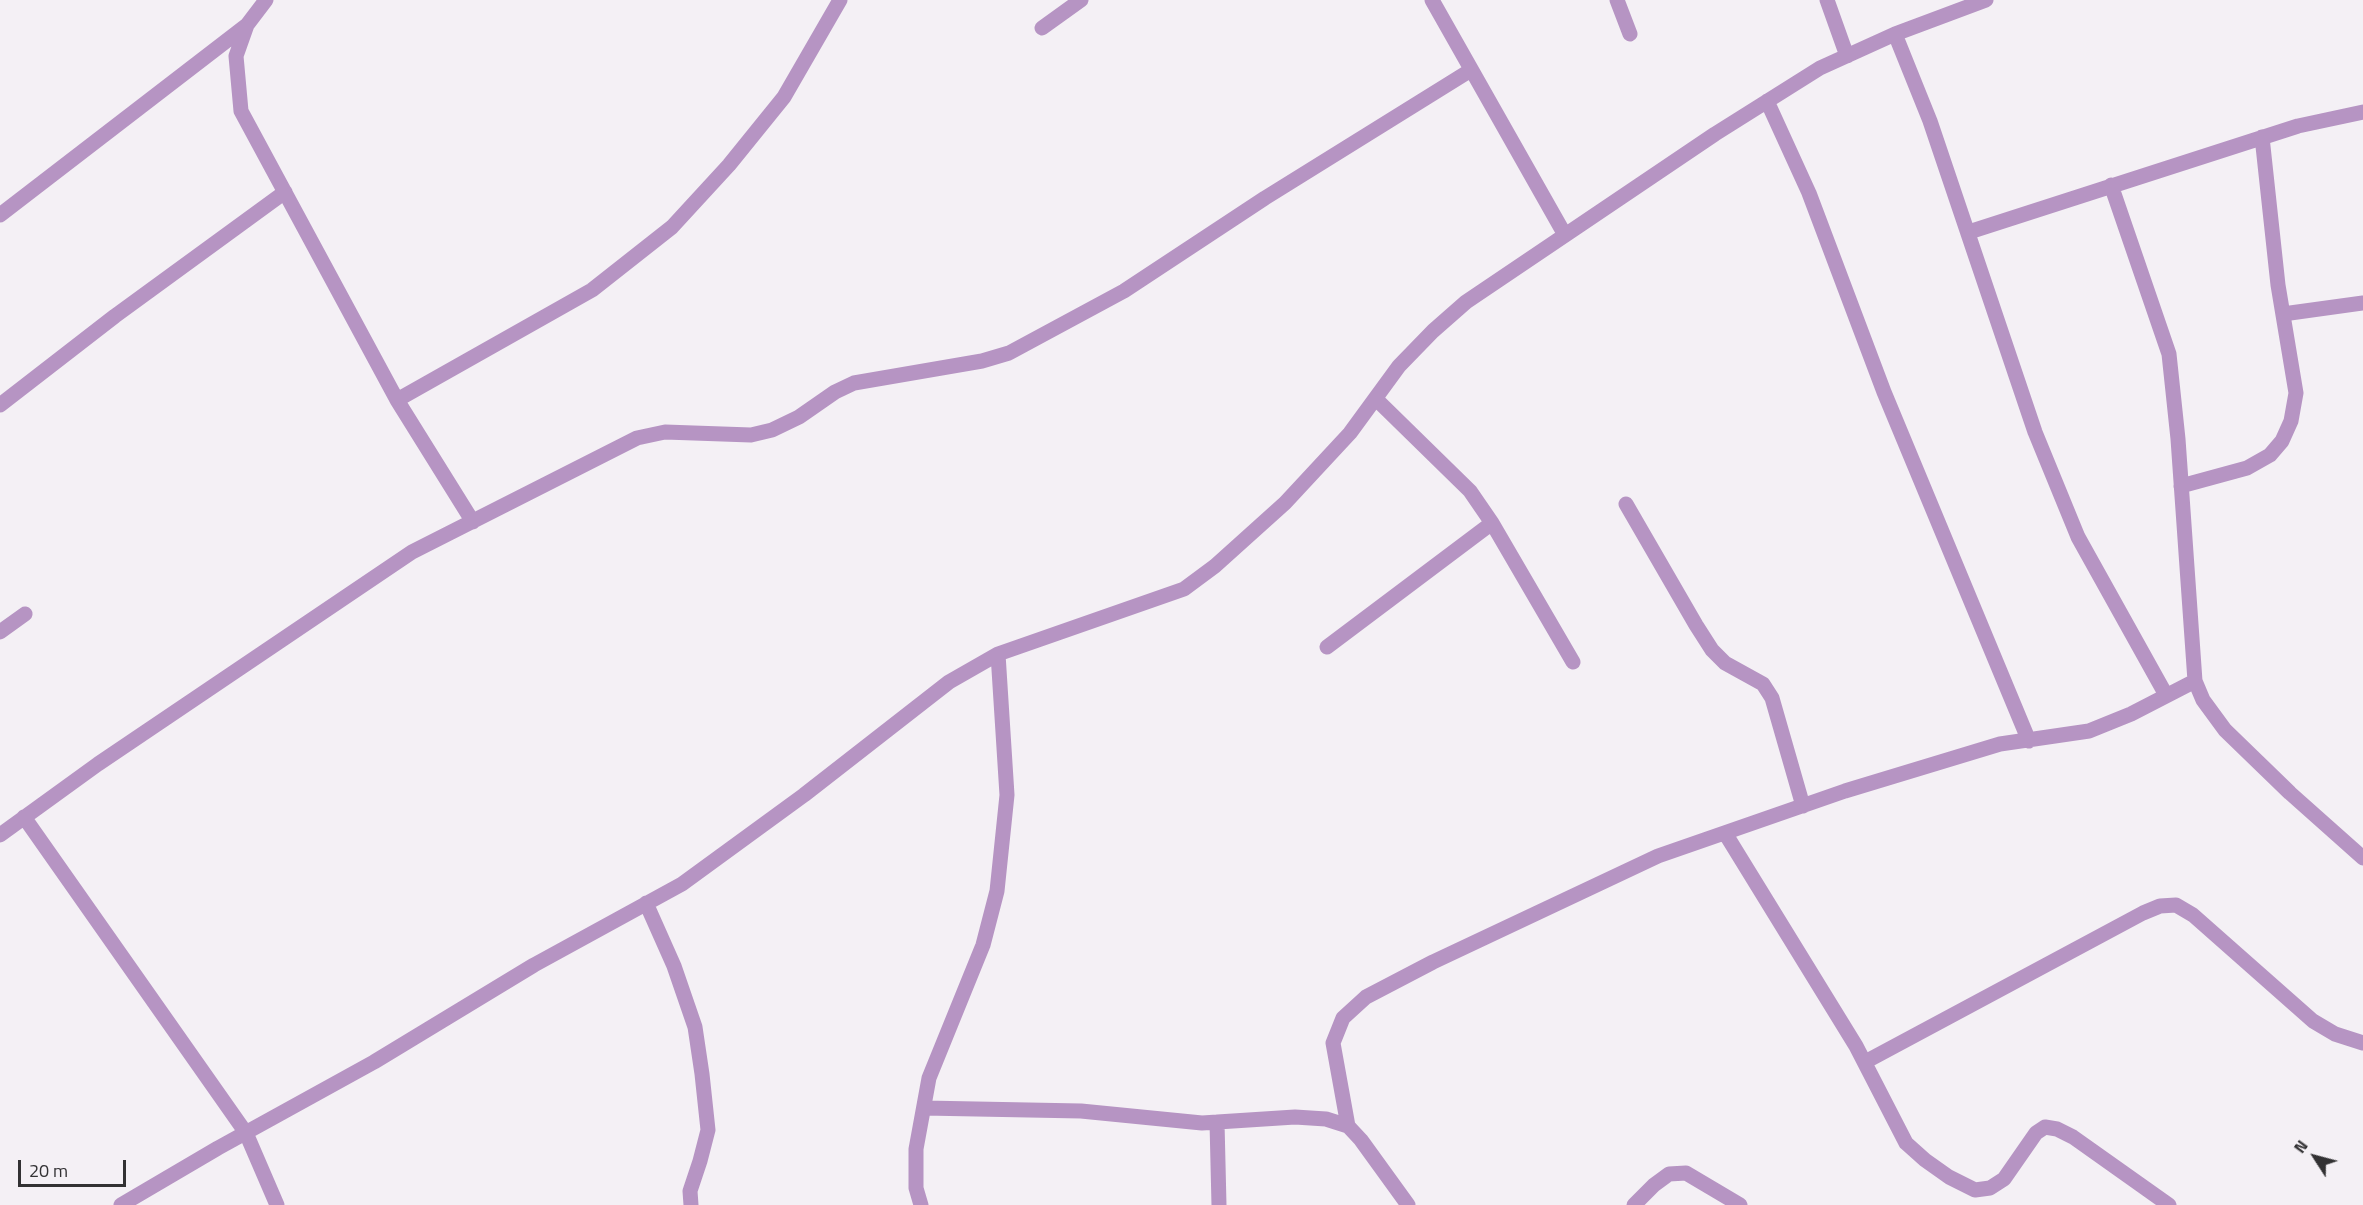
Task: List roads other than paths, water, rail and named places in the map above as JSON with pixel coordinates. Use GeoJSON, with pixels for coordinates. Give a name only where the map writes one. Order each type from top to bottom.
{"type":"FeatureCollection","features":[{"type":"Feature","properties":{"kind":"street"},"geometry":{"type":"LineString","coordinates":[[0,215],[247,25],[266,0]]}},
{"type":"Feature","properties":{"kind":"street"},"geometry":{"type":"LineString","coordinates":[[397,400],[592,290],[672,226],[729,165],[784,97],[840,0]]}},
{"type":"Feature","properties":{"kind":"street"},"geometry":{"type":"LineString","coordinates":[[1042,28],[1081,0]]}},
{"type":"Feature","properties":{"kind":"street"},"geometry":{"type":"LineString","coordinates":[[1432,0],[1565,235]]}},
{"type":"Feature","properties":{"kind":"street"},"geometry":{"type":"LineString","coordinates":[[1617,0],[1630,34]]}},
{"type":"Feature","properties":{"kind":"street"},"geometry":{"type":"LineString","coordinates":[[1827,0],[1847,56]]}},
{"type":"Feature","properties":{"kind":"street"},"geometry":{"type":"LineString","coordinates":[[121,1205],[374,1062],[534,965],[682,884],[804,795],[949,682],[998,654],[1184,589],[1215,566],[1285,503],[1350,433],[1399,366],[1433,331],[1466,302],[1767,100],[1820,68],[1895,34],[1986,0]]}},
{"type":"Feature","properties":{"kind":"street"},"geometry":{"type":"LineString","coordinates":[[247,25],[236,56],[241,111],[397,400],[473,522]]}},
{"type":"Feature","properties":{"kind":"street"},"geometry":{"type":"LineString","coordinates":[[1895,34],[1930,121],[2035,432],[2078,537],[2166,695]]}},
{"type":"Feature","properties":{"kind":"street"},"geometry":{"type":"LineString","coordinates":[[0,835],[98,764],[412,552],[637,438],[665,432],[751,435],[772,430],[799,417],[835,392],[854,383],[982,361],[1009,353],[1124,291],[1265,198],[1471,70]]}},
{"type":"Feature","properties":{"kind":"street"},"geometry":{"type":"LineString","coordinates":[[1767,100],[1809,193],[1884,392],[2029,741]]}},
{"type":"Feature","properties":{"kind":"street"},"geometry":{"type":"LineString","coordinates":[[1969,232],[2298,126],[2363,112]]}},
{"type":"Feature","properties":{"kind":"street"},"geometry":{"type":"LineString","coordinates":[[2181,486],[2247,468],[2270,455],[2282,441],[2291,422],[2296,393],[2283,314],[2262,137]]}},
{"type":"Feature","properties":{"kind":"street"},"geometry":{"type":"LineString","coordinates":[[2111,185],[2169,354],[2195,681],[2203,700],[2225,730],[2290,793],[2363,858]]}},
{"type":"Feature","properties":{"kind":"street"},"geometry":{"type":"LineString","coordinates":[[0,405],[115,316],[285,192]]}},
{"type":"Feature","properties":{"kind":"street"},"geometry":{"type":"LineString","coordinates":[[2283,314],[2363,303]]}},
{"type":"Feature","properties":{"kind":"street"},"geometry":{"type":"LineString","coordinates":[[1376,399],[1470,491],[1492,523],[1573,662]]}},
{"type":"Feature","properties":{"kind":"street"},"geometry":{"type":"LineString","coordinates":[[1626,504],[1712,650],[1725,663],[1764,684],[1772,698],[1803,806]]}},
{"type":"Feature","properties":{"kind":"street"},"geometry":{"type":"LineString","coordinates":[[1327,647],[1492,523]]}},
{"type":"Feature","properties":{"kind":"street"},"geometry":{"type":"LineString","coordinates":[[0,632],[25,614]]}},
{"type":"Feature","properties":{"kind":"street"},"geometry":{"type":"LineString","coordinates":[[921,1205],[916,1188],[916,1149],[929,1078],[983,945],[997,891],[1007,795],[998,654]]}},
{"type":"Feature","properties":{"kind":"street"},"geometry":{"type":"LineString","coordinates":[[1408,1205],[1348,1126],[1333,1043],[1343,1018],[1366,997],[1443,957],[1658,856],[1803,806],[2000,744],[2089,731],[2131,714],[2195,681]]}},
{"type":"Feature","properties":{"kind":"street"},"geometry":{"type":"LineString","coordinates":[[24,817],[246,1133],[277,1205]]}},
{"type":"Feature","properties":{"kind":"street"},"geometry":{"type":"LineString","coordinates":[[1725,833],[1865,1062],[1888,1112],[1906,1143],[1925,1160],[1949,1177],[1975,1190],[1990,1188],[2004,1179],[2036,1133],[2045,1127],[2057,1129],[2073,1137],[2169,1205]]}},
{"type":"Feature","properties":{"kind":"street"},"geometry":{"type":"LineString","coordinates":[[646,903],[674,966],[695,1027],[702,1074],[708,1130],[690,1191],[690,1205]]}},
{"type":"Feature","properties":{"kind":"street"},"geometry":{"type":"LineString","coordinates":[[1865,1062],[2143,913],[2160,906],[2176,905],[2193,915],[2313,1021],[2335,1034],[2363,1043]]}},
{"type":"Feature","properties":{"kind":"street"},"geometry":{"type":"LineString","coordinates":[[924,1108],[1081,1111],[1202,1123],[1295,1117],[1326,1119],[1348,1126]]}},
{"type":"Feature","properties":{"kind":"street"},"geometry":{"type":"LineString","coordinates":[[1217,1122],[1219,1205]]}},
{"type":"Feature","properties":{"kind":"street"},"geometry":{"type":"LineString","coordinates":[[1634,1205],[1669,1174],[1686,1173],[1740,1205]]}}]}
